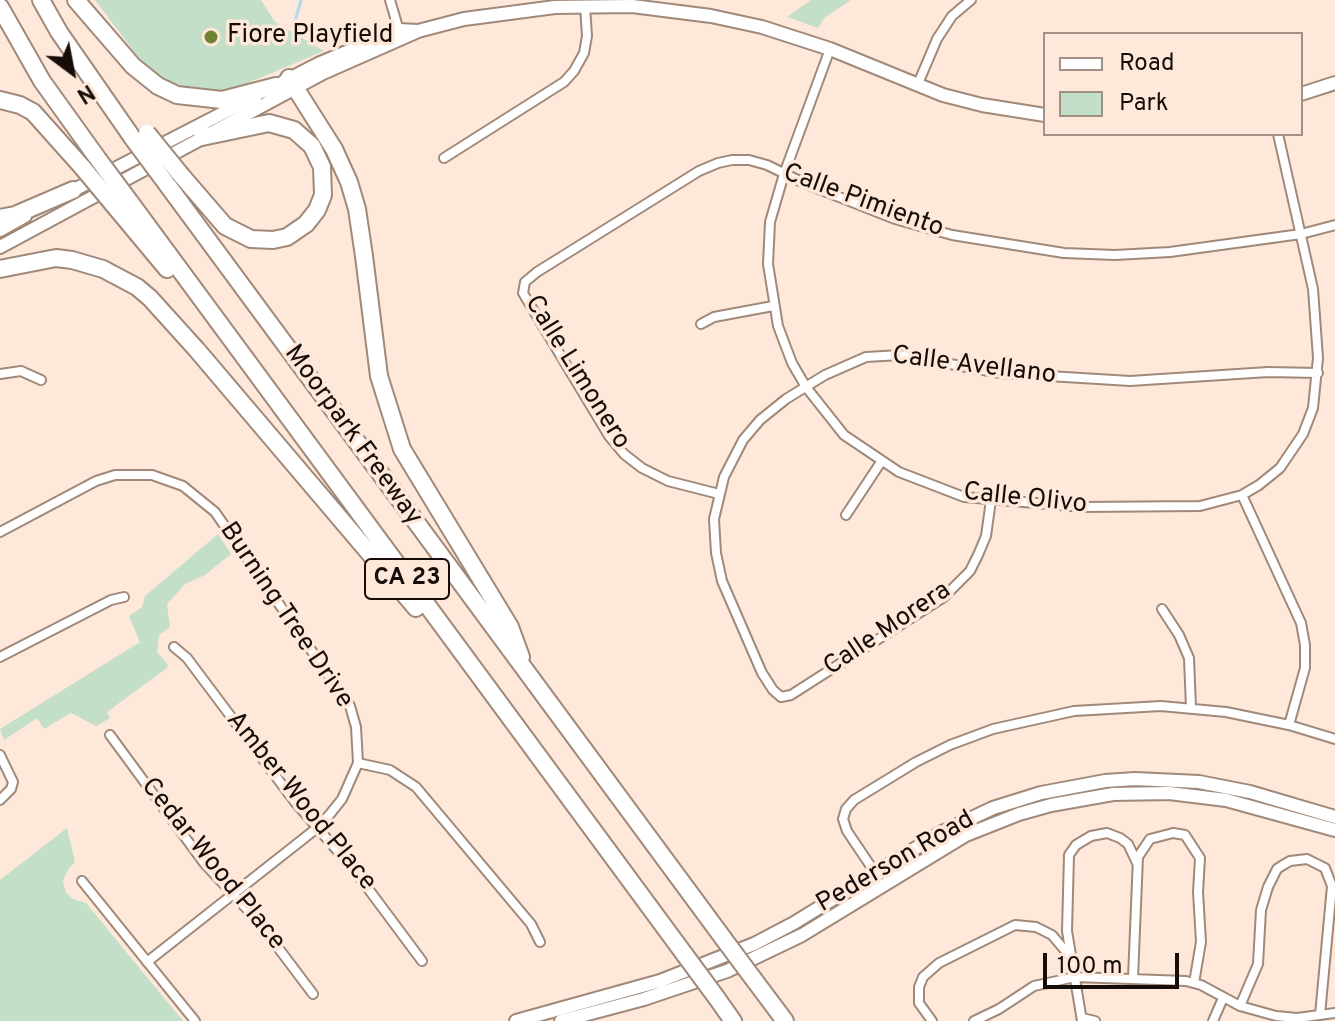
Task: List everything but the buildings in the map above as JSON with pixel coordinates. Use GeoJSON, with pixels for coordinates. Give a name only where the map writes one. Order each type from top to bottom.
{"type":"FeatureCollection","features":[{"type":"Feature","properties":{"kind":"highway","name":"Moorpark Freeway"},"geometry":{"type":"LineString","coordinates":[[41,0],[59,32],[114,109],[141,137],[166,183],[785,1021]]}},
{"type":"Feature","properties":{"kind":"highway"},"geometry":{"type":"LineString","coordinates":[[76,0],[133,66],[158,86],[177,95],[222,100],[287,84],[334,149],[357,209],[379,376],[402,449],[510,627],[529,677]]}},
{"type":"Feature","properties":{"kind":"highway","name":"Moorpark Freeway"},"geometry":{"type":"LineString","coordinates":[[0,7],[42,81],[98,159],[123,206],[257,376],[733,1021]]}},
{"type":"Feature","properties":{"kind":"highway"},"geometry":{"type":"LineString","coordinates":[[0,100],[33,112],[83,168],[123,206]]}},
{"type":"Feature","properties":{"kind":"highway"},"geometry":{"type":"LineString","coordinates":[[141,137],[181,175],[225,226],[251,239],[287,237],[306,224],[317,210],[323,195],[322,167],[312,146],[294,130],[269,123],[202,137]]}},
{"type":"Feature","properties":{"kind":"highway"},"geometry":{"type":"LineString","coordinates":[[0,218],[15,215],[73,190]]}},
{"type":"Feature","properties":{"kind":"highway"},"geometry":{"type":"LineString","coordinates":[[0,269],[56,258],[72,260],[122,277],[150,298],[339,515],[531,747]]}},
{"type":"Feature","properties":{"kind":"street"},"geometry":{"type":"LineString","coordinates":[[390,0],[400,35]]}},
{"type":"Feature","properties":{"kind":"street"},"geometry":{"type":"LineString","coordinates":[[917,86],[937,39],[952,16],[971,0]]}},
{"type":"Feature","properties":{"kind":"street"},"geometry":{"type":"LineString","coordinates":[[444,158],[564,82],[584,53],[587,36],[585,6]]}},
{"type":"Feature","properties":{"kind":"street"},"geometry":{"type":"LineString","coordinates":[[0,230],[73,190],[287,84],[334,69],[400,35],[495,15],[555,7],[681,6],[830,49],[917,86],[982,105],[1043,115]]}},
{"type":"Feature","properties":{"kind":"street","name":"Calle Olivo"},"geometry":{"type":"LineString","coordinates":[[830,49],[784,174],[769,233],[768,264],[773,306],[785,348],[806,387],[838,428],[881,462],[917,481],[964,497],[1083,507],[1200,506],[1242,495],[1280,468],[1293,452],[1313,408],[1318,373],[1316,303],[1278,136]]}},
{"type":"Feature","properties":{"kind":"street"},"geometry":{"type":"LineString","coordinates":[[1303,93],[1335,83]]}},
{"type":"Feature","properties":{"kind":"street"},"geometry":{"type":"LineString","coordinates":[[0,247],[202,137],[287,84]]}},
{"type":"Feature","properties":{"kind":"street","name":"Calle Pimiento"},"geometry":{"type":"LineString","coordinates":[[523,287],[530,277],[550,263],[699,171],[732,160],[749,160],[917,226],[988,243],[1064,253],[1146,254],[1301,234],[1335,225]]}},
{"type":"Feature","properties":{"kind":"street","name":"Calle Limonero"},"geometry":{"type":"LineString","coordinates":[[523,287],[525,298],[538,321],[609,436],[624,454],[642,468],[668,481],[719,494]]}},
{"type":"Feature","properties":{"kind":"street"},"geometry":{"type":"LineString","coordinates":[[701,324],[714,317],[773,306]]}},
{"type":"Feature","properties":{"kind":"street","name":"Calle Avellano"},"geometry":{"type":"LineString","coordinates":[[781,697],[770,687],[762,673],[722,581],[714,534],[719,494],[732,458],[743,440],[760,420],[806,387],[866,357],[900,355],[1000,373],[1102,380],[1268,372],[1318,373]]}},
{"type":"Feature","properties":{"kind":"street"},"geometry":{"type":"LineString","coordinates":[[0,374],[21,371],[41,380]]}},
{"type":"Feature","properties":{"kind":"street"},"geometry":{"type":"LineString","coordinates":[[846,515],[881,462]]}},
{"type":"Feature","properties":{"kind":"street","name":"Burning Tree Drive"},"geometry":{"type":"LineString","coordinates":[[0,532],[96,481],[115,475],[152,475],[171,480],[196,494],[215,512],[350,706],[356,727],[358,763],[342,799],[317,828],[147,962]]}},
{"type":"Feature","properties":{"kind":"street"},"geometry":{"type":"LineString","coordinates":[[1242,495],[1301,623],[1305,668],[1289,725]]}},
{"type":"Feature","properties":{"kind":"street","name":"Calle Morera"},"geometry":{"type":"LineString","coordinates":[[781,697],[791,695],[925,610],[958,585],[970,571],[986,536],[991,500]]}},
{"type":"Feature","properties":{"kind":"street"},"geometry":{"type":"LineString","coordinates":[[0,657],[111,600],[124,597]]}},
{"type":"Feature","properties":{"kind":"street"},"geometry":{"type":"LineString","coordinates":[[1162,609],[1189,658],[1191,708]]}},
{"type":"Feature","properties":{"kind":"street","name":"Amber Wood Place"},"geometry":{"type":"LineString","coordinates":[[174,647],[187,658],[295,802],[355,871],[422,961]]}},
{"type":"Feature","properties":{"kind":"street"},"geometry":{"type":"LineString","coordinates":[[882,885],[847,831],[843,819],[846,809],[854,800],[932,754],[993,729],[1073,711],[1191,708],[1289,725],[1335,739]]}},
{"type":"Feature","properties":{"kind":"street","name":"Cedar Wood Place"},"geometry":{"type":"LineString","coordinates":[[110,735],[204,863],[258,921],[313,994]]}},
{"type":"Feature","properties":{"kind":"street"},"geometry":{"type":"LineString","coordinates":[[0,755],[13,782],[11,789],[0,800]]}},
{"type":"Feature","properties":{"kind":"street"},"geometry":{"type":"LineString","coordinates":[[358,763],[390,770],[416,787],[531,924],[540,942]]}},
{"type":"Feature","properties":{"kind":"street","name":"Pederson Road"},"geometry":{"type":"LineString","coordinates":[[516,1021],[646,986],[716,960],[794,923],[942,832],[993,808],[1053,790],[1105,781],[1169,779],[1224,786],[1335,817]]}},
{"type":"Feature","properties":{"kind":"street","name":"Pederson Road"},"geometry":{"type":"LineString","coordinates":[[561,1021],[644,999],[727,971],[802,935],[940,850],[990,824],[1051,805],[1091,797],[1169,793],[1226,800],[1335,830]]}},
{"type":"Feature","properties":{"kind":"street"},"geometry":{"type":"LineString","coordinates":[[1095,1021],[1082,1020],[1069,955],[1069,855],[1076,845],[1091,836],[1107,833],[1128,844],[1137,863]]}},
{"type":"Feature","properties":{"kind":"street"},"geometry":{"type":"LineString","coordinates":[[1133,978],[1137,863],[1144,845],[1150,839],[1173,833],[1185,835],[1200,858],[1198,892],[1201,942],[1194,983]]}},
{"type":"Feature","properties":{"kind":"street"},"geometry":{"type":"LineString","coordinates":[[1240,1006],[1258,964],[1261,910],[1268,887],[1277,869],[1290,861],[1307,859],[1325,868],[1332,886],[1320,1015]]}},
{"type":"Feature","properties":{"kind":"street"},"geometry":{"type":"LineString","coordinates":[[82,881],[195,1021]]}},
{"type":"Feature","properties":{"kind":"street"},"geometry":{"type":"LineString","coordinates":[[932,1021],[919,1003],[919,987],[923,977],[939,963],[1015,925],[1036,927],[1052,935],[1069,955]]}},
{"type":"Feature","properties":{"kind":"street"},"geometry":{"type":"LineString","coordinates":[[974,1021],[1034,986],[1075,977],[1170,979],[1194,983],[1240,1006],[1276,1016],[1297,1018],[1335,1013]]}},
{"type":"Feature","properties":{"kind":"street"},"geometry":{"type":"LineString","coordinates":[[1213,1021],[1223,998]]}},
{"type":"Feature","properties":{"kind":"green space","name":"Fiore Playfield"},"geometry":{"type":"Polygon","coordinates":[[[95,0],[261,0],[275,22],[324,51],[236,88],[210,92],[180,88],[156,75],[95,0]]]}},
{"type":"Feature","properties":{"kind":"green space"},"geometry":{"type":"Polygon","coordinates":[[[811,0],[851,0],[824,18],[818,28],[787,17],[811,0]]]}},
{"type":"Feature","properties":{"kind":"green space"},"geometry":{"type":"Polygon","coordinates":[[[218,534],[231,554],[205,575],[185,584],[167,604],[170,627],[159,635],[157,652],[168,665],[167,668],[107,712],[110,718],[96,726],[71,713],[44,729],[37,718],[4,740],[0,729],[140,642],[129,616],[142,607],[145,596],[218,534]]]}},
{"type":"Feature","properties":{"kind":"green space"},"geometry":{"type":"Polygon","coordinates":[[[67,828],[75,862],[63,881],[66,893],[86,903],[183,1021],[0,1021],[0,880],[67,828]]]}},
{"type":"Feature","properties":{"kind":"waterway"},"geometry":{"type":"LineString","coordinates":[[294,25],[301,0]]}},
{"type":"Feature","properties":{"kind":"place","name":"Fiore Playfield"},"geometry":{"type":"Point","coordinates":[211,37]}}]}
